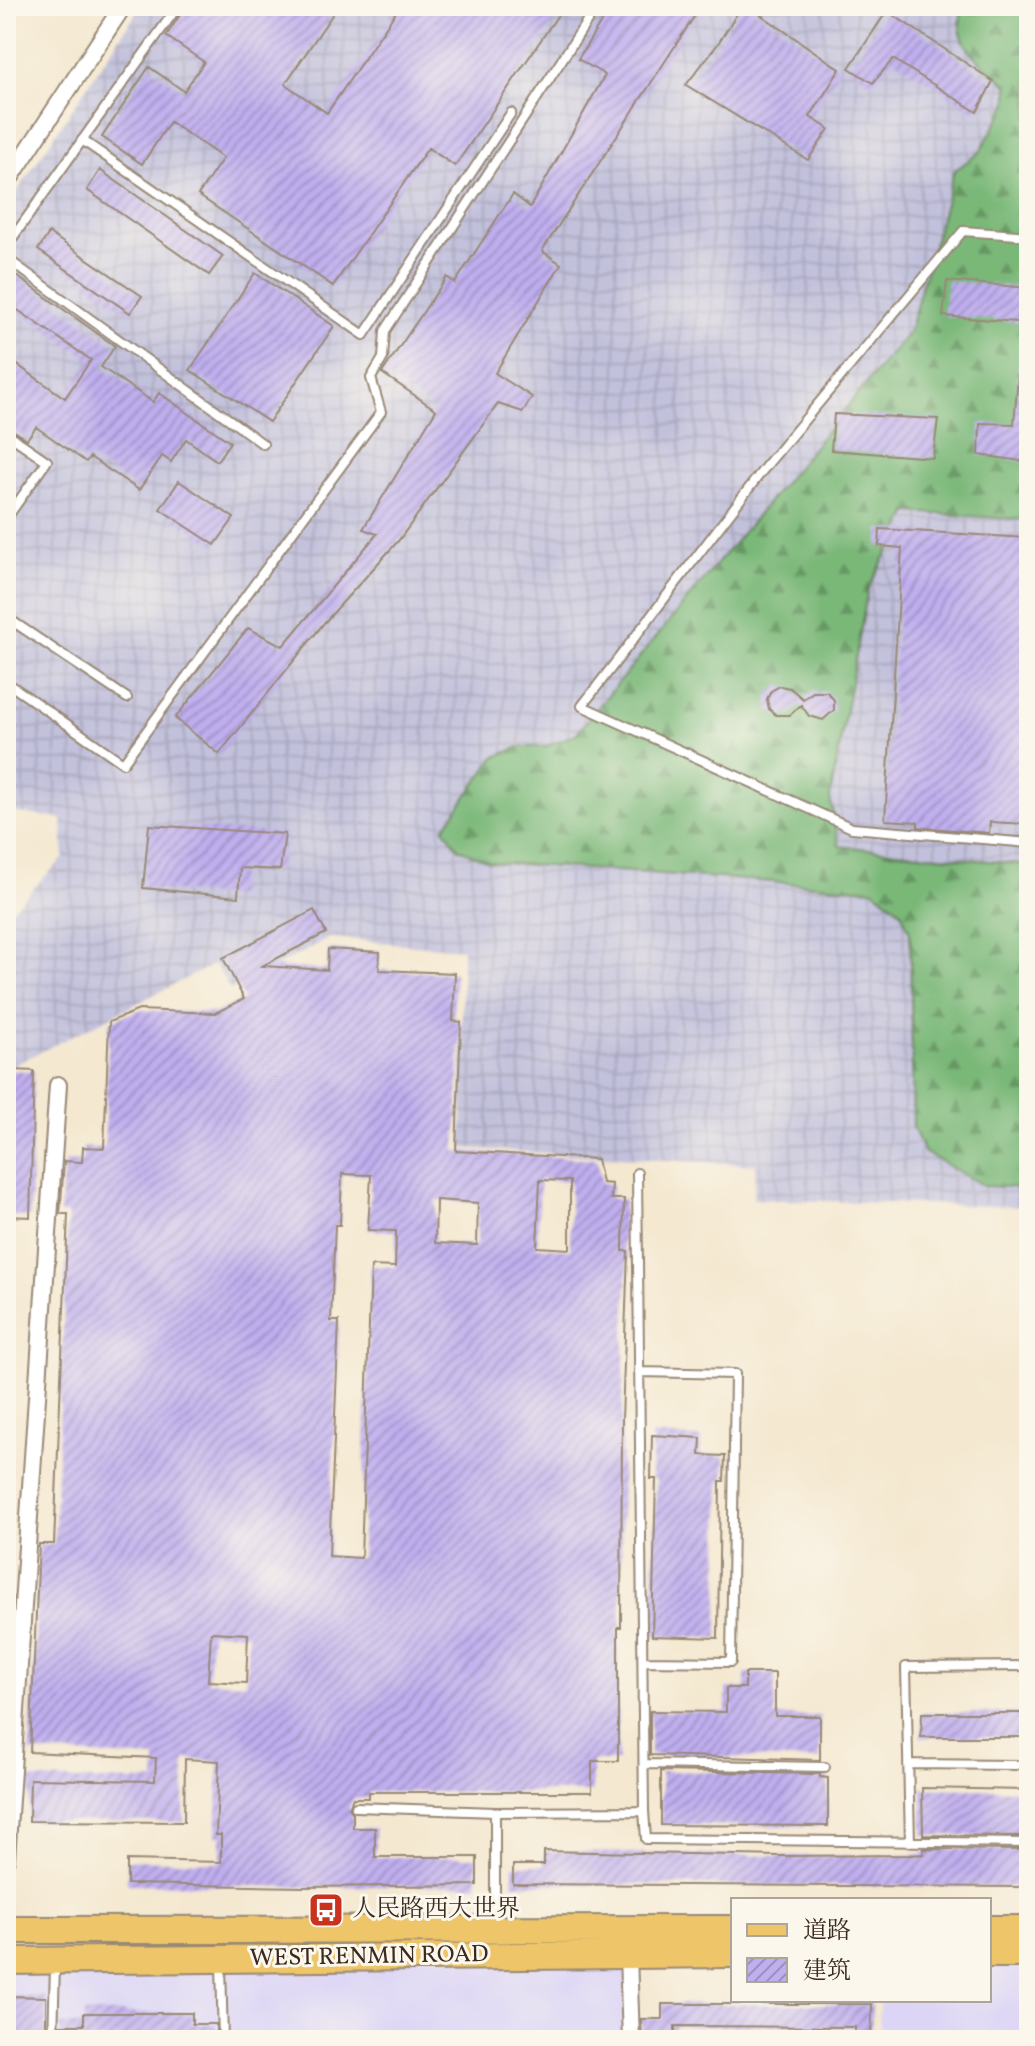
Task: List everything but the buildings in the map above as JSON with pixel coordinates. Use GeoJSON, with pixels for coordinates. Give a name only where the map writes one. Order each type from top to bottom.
{"type":"FeatureCollection","features":[{"type":"Feature","properties":{"kind":"main road"},"geometry":{"type":"LineString","coordinates":[[6,1930],[731,1929]]}},
{"type":"Feature","properties":{"kind":"main road"},"geometry":{"type":"LineString","coordinates":[[991,1929],[1029,1929]]}},
{"type":"Feature","properties":{"kind":"main road","name":"WEST RENMIN ROAD"},"geometry":{"type":"LineString","coordinates":[[6,1961],[731,1954]]}},
{"type":"Feature","properties":{"kind":"main road"},"geometry":{"type":"LineString","coordinates":[[991,1954],[1029,1954]]}},
{"type":"Feature","properties":{"kind":"street"},"geometry":{"type":"LineString","coordinates":[[6,184],[123,6]]}},
{"type":"Feature","properties":{"kind":"street"},"geometry":{"type":"LineString","coordinates":[[6,1859],[58,1085]]}},
{"type":"Feature","properties":{"kind":"street"},"geometry":{"type":"LineString","coordinates":[[628,1955],[631,2040]]}},
{"type":"Feature","properties":{"kind":"lane"},"geometry":{"type":"LineString","coordinates":[[6,247],[178,6]]}},
{"type":"Feature","properties":{"kind":"lane"},"geometry":{"type":"LineString","coordinates":[[6,682],[123,763],[381,412],[371,378],[383,358],[385,331],[597,6]]}},
{"type":"Feature","properties":{"kind":"lane"},"geometry":{"type":"LineString","coordinates":[[82,140],[364,335],[511,113]]}},
{"type":"Feature","properties":{"kind":"lane"},"geometry":{"type":"LineString","coordinates":[[1029,236],[963,231],[766,466],[582,706],[852,828],[1029,843]]}},
{"type":"Feature","properties":{"kind":"lane"},"geometry":{"type":"LineString","coordinates":[[6,258],[263,444]]}},
{"type":"Feature","properties":{"kind":"lane"},"geometry":{"type":"LineString","coordinates":[[6,433],[47,461],[6,519]]}},
{"type":"Feature","properties":{"kind":"lane"},"geometry":{"type":"LineString","coordinates":[[6,617],[127,698]]}},
{"type":"Feature","properties":{"kind":"lane"},"geometry":{"type":"LineString","coordinates":[[637,1173],[646,1839],[1029,1843]]}},
{"type":"Feature","properties":{"kind":"lane"},"geometry":{"type":"LineString","coordinates":[[639,1372],[735,1374],[731,1662],[643,1661]]}},
{"type":"Feature","properties":{"kind":"lane"},"geometry":{"type":"LineString","coordinates":[[910,1842],[906,1667],[1029,1666]]}},
{"type":"Feature","properties":{"kind":"lane"},"geometry":{"type":"LineString","coordinates":[[644,1764],[825,1767]]}},
{"type":"Feature","properties":{"kind":"lane"},"geometry":{"type":"LineString","coordinates":[[908,1764],[1016,1765]]}},
{"type":"Feature","properties":{"kind":"lane"},"geometry":{"type":"LineString","coordinates":[[356,1807],[495,1812],[644,1811]]}},
{"type":"Feature","properties":{"kind":"lane"},"geometry":{"type":"LineString","coordinates":[[495,1812],[495,1929]]}},
{"type":"Feature","properties":{"kind":"lane"},"geometry":{"type":"LineString","coordinates":[[221,1959],[223,2040]]}},
{"type":"Feature","properties":{"kind":"lane"},"geometry":{"type":"LineString","coordinates":[[53,2040],[55,1961]]}},
{"type":"Feature","properties":{"kind":"shaded area"},"geometry":{"type":"Polygon","coordinates":[[[141,6],[1029,6],[1029,1207],[753,1199],[756,1165],[462,1148],[462,949],[330,938],[230,990],[215,964],[6,1069],[6,915],[64,858],[62,819],[6,811],[6,208],[141,6]]]}},
{"type":"Feature","properties":{"kind":"shaded area"},"geometry":{"type":"Polygon","coordinates":[[[628,1955],[631,2040],[6,2040],[6,1961],[628,1955]]]}},
{"type":"Feature","properties":{"kind":"shaded area"},"geometry":{"type":"Polygon","coordinates":[[[991,1961],[1029,1961],[1029,2040],[880,2040],[879,2002],[991,2002],[991,1961]]]}},
{"type":"Feature","properties":{"kind":"green space"},"geometry":{"type":"Polygon","coordinates":[[[964,6],[1014,6],[1029,17],[1029,520],[909,512],[868,589],[830,798],[839,846],[1029,865],[1029,1188],[984,1186],[924,1152],[913,1127],[910,932],[901,911],[873,889],[490,862],[459,849],[444,828],[495,757],[519,747],[545,747],[576,734],[909,332],[954,171],[980,152],[1008,103],[1008,85],[964,42],[960,19],[964,6]]]}},
{"type":"Feature","properties":{"kind":"place","name":"人民路西大世界"},"geometry":{"type":"Point","coordinates":[326,1910]}}]}
